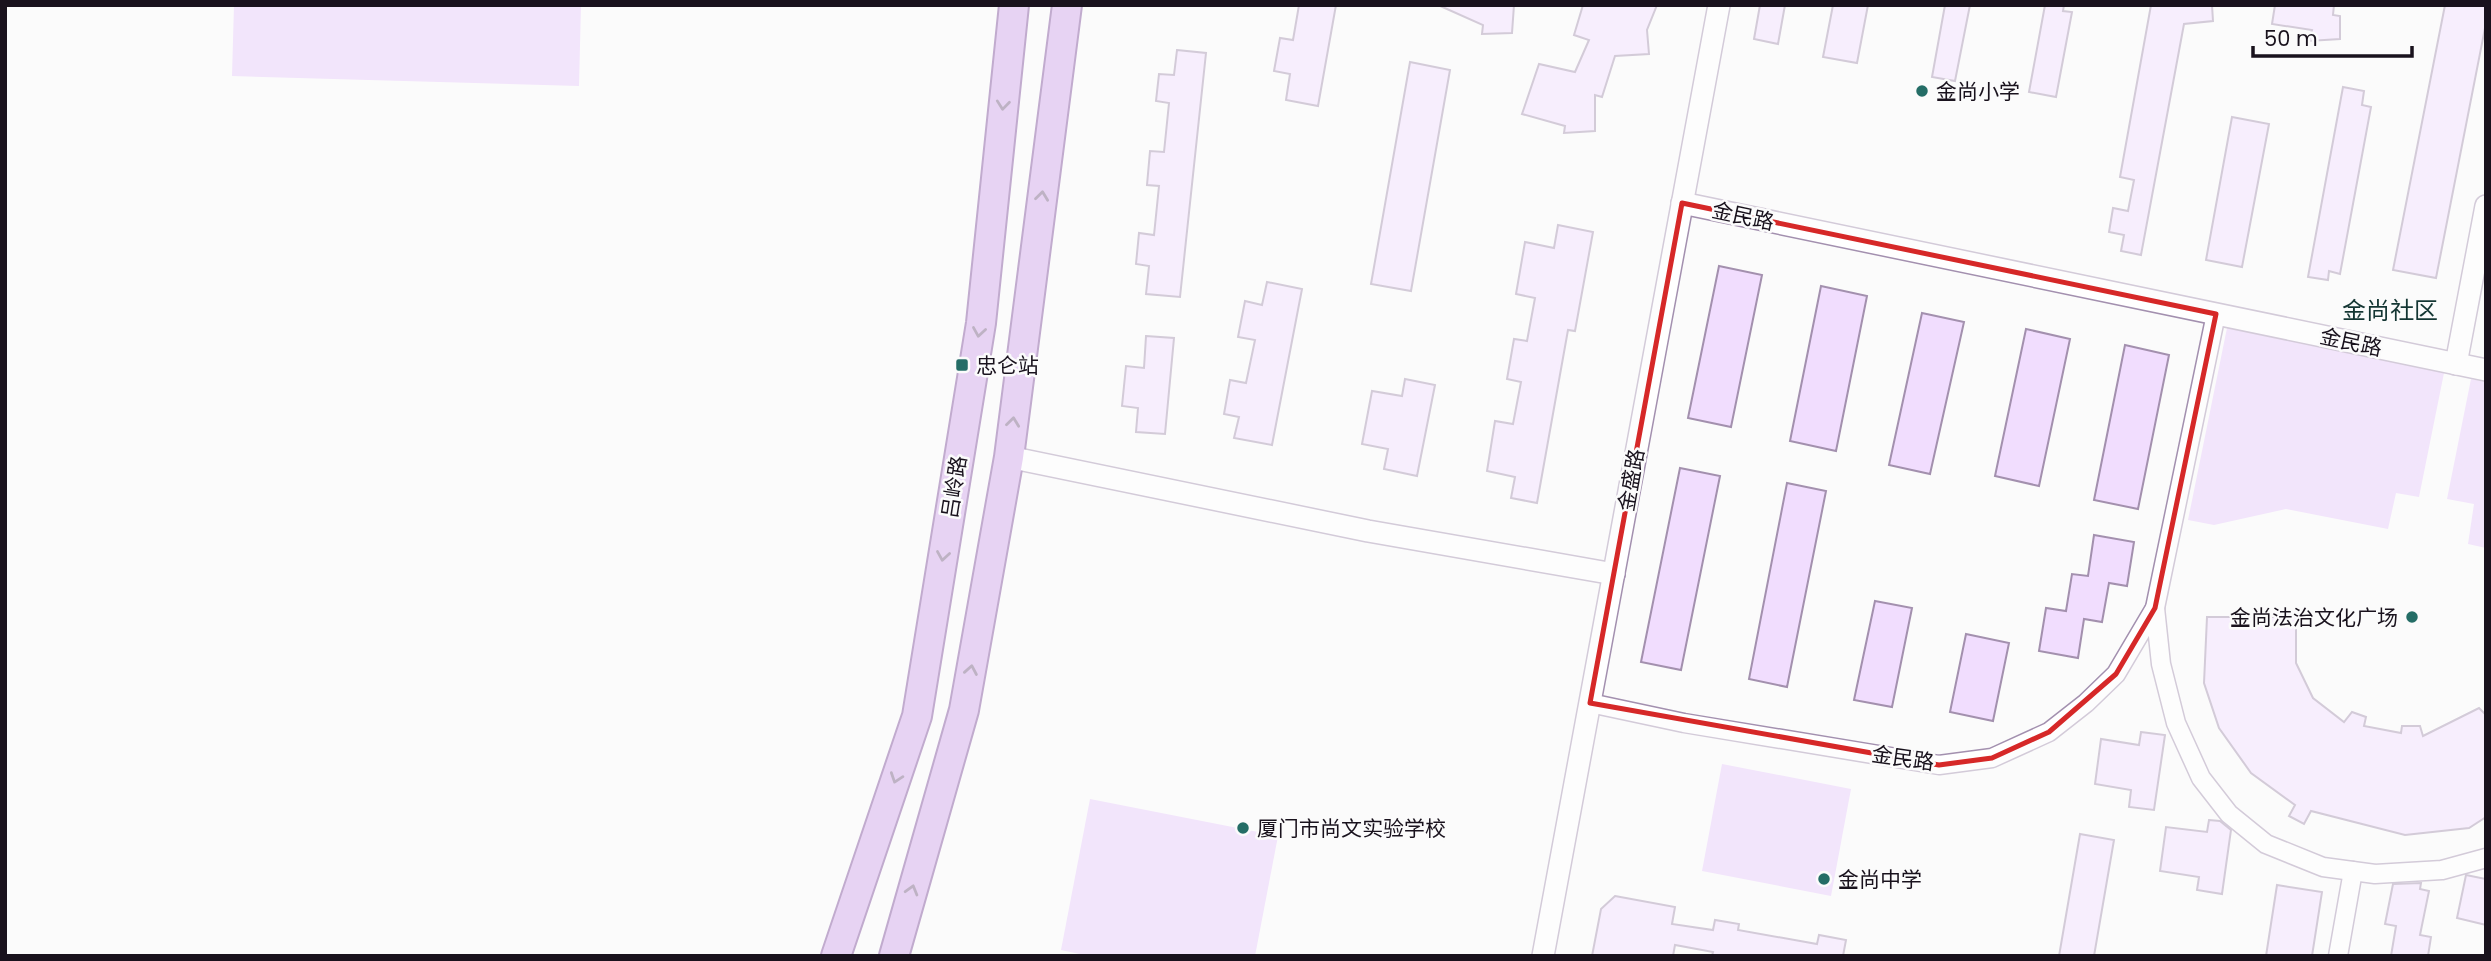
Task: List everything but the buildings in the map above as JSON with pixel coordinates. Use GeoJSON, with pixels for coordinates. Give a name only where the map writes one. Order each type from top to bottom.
{"type":"FeatureCollection","features":[{"type":"Feature","properties":{"kind":"main road","name":"吕岭路"},"geometry":{"type":"LineString","coordinates":[[836,956],[917,716],[981,323],[1014,5]]}},
{"type":"Feature","properties":{"kind":"main road"},"geometry":{"type":"LineString","coordinates":[[894,956],[964,710],[1009,457],[1067,5]]}},
{"type":"Feature","properties":{"kind":"street","name":"金盛路"},"geometry":{"type":"LineString","coordinates":[[1543,956],[1719,5]]}},
{"type":"Feature","properties":{"kind":"street","name":"金民路"},"geometry":{"type":"LineString","coordinates":[[1682,203],[2486,370]]}},
{"type":"Feature","properties":{"kind":"street"},"geometry":{"type":"LineString","coordinates":[[2456,364],[2486,206]]}},
{"type":"Feature","properties":{"kind":"street","name":"金民路"},"geometry":{"type":"LineString","coordinates":[[2216,314],[2155,608],[2161,664],[2176,723],[2201,778],[2229,814],[2266,844],[2323,867],[2375,874],[2442,870],[2486,858]]}},
{"type":"Feature","properties":{"kind":"street"},"geometry":{"type":"LineString","coordinates":[[1009,457],[1368,531],[1614,574]]}},
{"type":"Feature","properties":{"kind":"street","name":"金民路"},"geometry":{"type":"LineString","coordinates":[[1590,703],[1684,723],[1939,765],[1992,758],[2049,732],[2086,703],[2116,674],[2155,608]]}},
{"type":"Feature","properties":{"kind":"street"},"geometry":{"type":"LineString","coordinates":[[2338,956],[2353,871]]}},
{"type":"Feature","properties":{"kind":"highlighted area"},"geometry":{"type":"Polygon","coordinates":[[[1682,203],[2216,314],[2155,608],[2116,674],[2049,732],[1992,758],[1939,765],[1590,703],[1682,203]]]}},
{"type":"Feature","properties":{"kind":"shaded area"},"geometry":{"type":"Polygon","coordinates":[[[234,5],[581,5],[579,86],[232,76],[234,5]]]}},
{"type":"Feature","properties":{"kind":"shaded area"},"geometry":{"type":"Polygon","coordinates":[[[2227,328],[2444,373],[2419,497],[2396,493],[2388,529],[2286,509],[2214,525],[2188,520],[2227,328]]]}},
{"type":"Feature","properties":{"kind":"shaded area"},"geometry":{"type":"Polygon","coordinates":[[[2471,379],[2486,382],[2486,548],[2468,544],[2474,504],[2447,499],[2471,379]]]}},
{"type":"Feature","properties":{"kind":"shaded area"},"geometry":{"type":"Polygon","coordinates":[[[1722,764],[1851,789],[1831,896],[1702,871],[1722,764]]]}},
{"type":"Feature","properties":{"kind":"shaded area"},"geometry":{"type":"Polygon","coordinates":[[[1090,799],[1278,836],[1255,956],[1089,956],[1061,950],[1090,799]]]}},
{"type":"Feature","properties":{"kind":"place","name":"金尚小学"},"geometry":{"type":"Point","coordinates":[1922,91]}},
{"type":"Feature","properties":{"kind":"place","name":"忠仑站"},"geometry":{"type":"Point","coordinates":[962,365]}},
{"type":"Feature","properties":{"kind":"place","name":"金尚法治文化广场"},"geometry":{"type":"Point","coordinates":[2412,617]}},
{"type":"Feature","properties":{"kind":"place","name":"厦门市尚文实验学校"},"geometry":{"type":"Point","coordinates":[1243,828]}},
{"type":"Feature","properties":{"kind":"place","name":"金尚中学"},"geometry":{"type":"Point","coordinates":[1824,879]}},
{"type":"Feature","properties":{"kind":"district","name":"金尚社区"},"geometry":{"type":"Point","coordinates":[2390,310]}}]}
